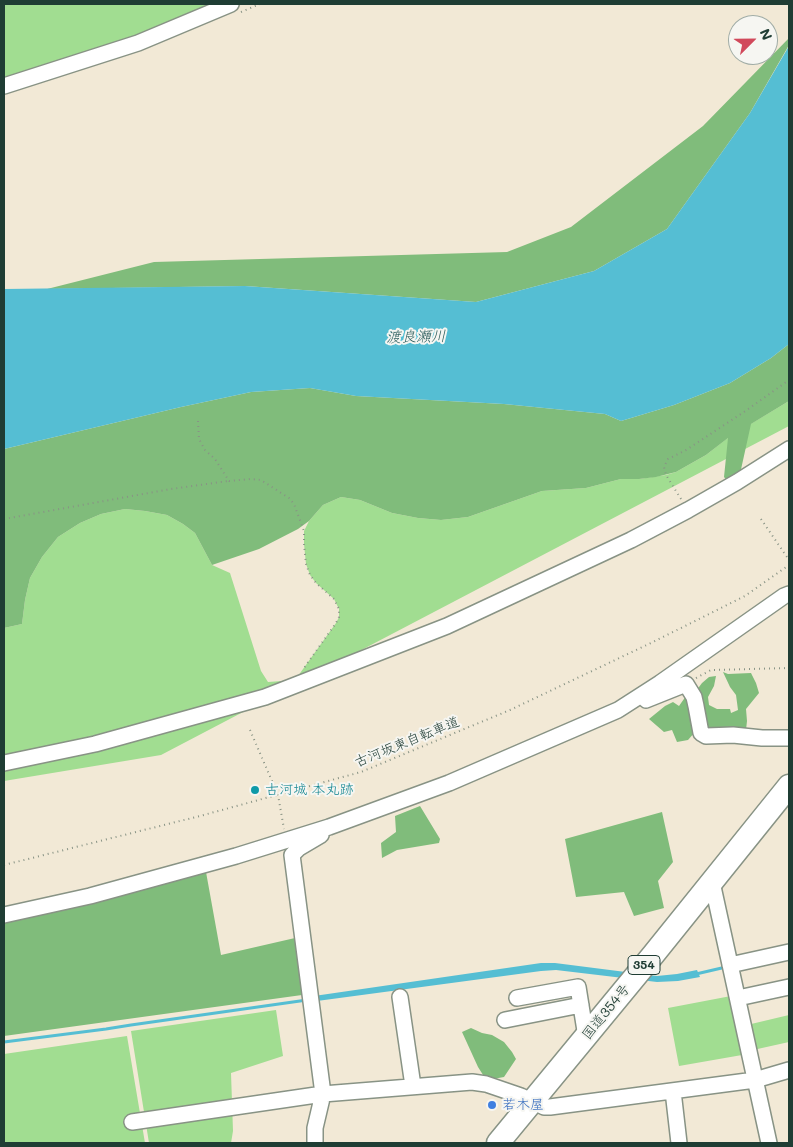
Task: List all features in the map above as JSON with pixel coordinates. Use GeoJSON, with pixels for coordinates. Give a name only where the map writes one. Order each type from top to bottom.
{"type":"FeatureCollection","features":[{"type":"Feature","properties":{"kind":"highway","name":"国道354号"},"geometry":{"type":"LineString","coordinates":[[498,1143],[789,786]]}},
{"type":"Feature","properties":{"kind":"street"},"geometry":{"type":"LineString","coordinates":[[4,86],[138,43],[231,4]]}},
{"type":"Feature","properties":{"kind":"street"},"geometry":{"type":"LineString","coordinates":[[4,763],[95,744],[265,697],[447,626],[631,540],[688,510],[789,449]]}},
{"type":"Feature","properties":{"kind":"street"},"geometry":{"type":"LineString","coordinates":[[618,710],[660,683],[787,594]]}},
{"type":"Feature","properties":{"kind":"street"},"geometry":{"type":"LineString","coordinates":[[4,915],[90,896],[236,856],[329,827],[449,783],[618,710],[686,684],[694,697],[702,732],[706,736],[733,735],[789,738]]}},
{"type":"Feature","properties":{"kind":"street"},"geometry":{"type":"LineString","coordinates":[[315,1143],[315,1128],[324,1094],[292,855],[299,848],[324,833],[329,827]]}},
{"type":"Feature","properties":{"kind":"street"},"geometry":{"type":"LineString","coordinates":[[712,882],[769,1143]]}},
{"type":"Feature","properties":{"kind":"street"},"geometry":{"type":"LineString","coordinates":[[730,965],[789,952]]}},
{"type":"Feature","properties":{"kind":"street"},"geometry":{"type":"LineString","coordinates":[[738,998],[789,986]]}},
{"type":"Feature","properties":{"kind":"street"},"geometry":{"type":"LineString","coordinates":[[517,998],[578,988],[586,1037]]}},
{"type":"Feature","properties":{"kind":"street"},"geometry":{"type":"LineString","coordinates":[[400,997],[413,1086]]}},
{"type":"Feature","properties":{"kind":"street"},"geometry":{"type":"LineString","coordinates":[[505,1020],[580,1005]]}},
{"type":"Feature","properties":{"kind":"street"},"geometry":{"type":"LineString","coordinates":[[132,1122],[324,1094],[472,1082],[486,1084],[521,1096],[544,1107],[550,1107],[755,1080],[789,1070]]}},
{"type":"Feature","properties":{"kind":"street"},"geometry":{"type":"LineString","coordinates":[[673,1091],[679,1143]]}},
{"type":"Feature","properties":{"kind":"path"},"geometry":{"type":"LineString","coordinates":[[688,510],[666,474],[664,467],[668,459],[686,450],[789,380]]}},
{"type":"Feature","properties":{"kind":"path"},"geometry":{"type":"LineString","coordinates":[[198,421],[199,439],[205,450],[215,459],[225,473],[228,481]]}},
{"type":"Feature","properties":{"kind":"path"},"geometry":{"type":"LineString","coordinates":[[4,519],[171,488],[228,481],[261,480],[294,504],[304,531],[306,564],[310,575],[334,599],[339,609],[336,623],[298,676],[295,685]]}},
{"type":"Feature","properties":{"kind":"path"},"geometry":{"type":"LineString","coordinates":[[761,519],[789,560]]}},
{"type":"Feature","properties":{"kind":"path","name":"古河坂東自転車道"},"geometry":{"type":"LineString","coordinates":[[4,865],[123,836],[361,772],[510,710],[653,642],[745,596],[789,565]]}},
{"type":"Feature","properties":{"kind":"path"},"geometry":{"type":"LineString","coordinates":[[686,684],[711,670],[789,668]]}},
{"type":"Feature","properties":{"kind":"path"},"geometry":{"type":"LineString","coordinates":[[250,730],[278,795],[285,836]]}},
{"type":"Feature","properties":{"kind":"green space"},"geometry":{"type":"Polygon","coordinates":[[[4,4],[217,4],[152,31],[4,80],[4,4]]]}},
{"type":"Feature","properties":{"kind":"green space"},"geometry":{"type":"Polygon","coordinates":[[[789,38],[789,45],[778,64],[778,49],[789,38]]]}},
{"type":"Feature","properties":{"kind":"green space"},"geometry":{"type":"Polygon","coordinates":[[[763,65],[778,65],[750,113],[667,229],[594,271],[476,302],[245,286],[47,289],[154,262],[507,252],[571,227],[703,126],[763,65]]]}},
{"type":"Feature","properties":{"kind":"green space"},"geometry":{"type":"Polygon","coordinates":[[[789,344],[789,401],[751,424],[740,474],[728,482],[724,477],[728,438],[706,455],[676,472],[656,477],[621,479],[586,488],[542,491],[468,517],[441,520],[418,518],[392,513],[360,500],[341,497],[323,505],[309,521],[298,529],[259,549],[212,565],[195,533],[183,524],[167,515],[125,509],[101,514],[80,523],[58,537],[42,557],[30,578],[22,624],[4,628],[4,449],[251,392],[310,388],[356,396],[504,404],[605,414],[621,421],[674,405],[730,383],[771,358],[789,344]]]}},
{"type":"Feature","properties":{"kind":"green space"},"geometry":{"type":"Polygon","coordinates":[[[789,401],[789,426],[161,755],[4,781],[4,628],[22,624],[30,578],[42,557],[58,537],[80,523],[101,514],[125,509],[167,515],[195,533],[212,565],[230,573],[261,671],[268,682],[282,681],[298,676],[339,617],[339,609],[334,599],[316,583],[310,575],[306,564],[304,531],[309,521],[323,505],[341,497],[360,500],[392,513],[441,520],[468,517],[542,491],[586,488],[621,479],[639,479],[666,475],[676,472],[706,455],[729,437],[789,401]]]}},
{"type":"Feature","properties":{"kind":"green space"},"geometry":{"type":"Polygon","coordinates":[[[723,672],[728,674],[751,673],[756,683],[759,693],[746,709],[746,730],[695,732],[688,740],[677,742],[672,730],[664,732],[649,719],[673,702],[679,706],[686,696],[696,691],[709,677],[716,676],[714,686],[708,697],[709,705],[717,709],[730,709],[731,713],[738,710],[736,695],[723,672]]]}},
{"type":"Feature","properties":{"kind":"green space"},"geometry":{"type":"Polygon","coordinates":[[[420,806],[440,839],[439,843],[397,850],[382,858],[381,843],[396,832],[395,816],[420,806]]]}},
{"type":"Feature","properties":{"kind":"green space"},"geometry":{"type":"Polygon","coordinates":[[[662,812],[673,862],[658,881],[664,908],[634,916],[624,892],[576,897],[565,839],[662,812]]]}},
{"type":"Feature","properties":{"kind":"green space"},"geometry":{"type":"Polygon","coordinates":[[[206,872],[221,955],[295,938],[302,995],[4,1036],[4,919],[206,872]]]}},
{"type":"Feature","properties":{"kind":"green space"},"geometry":{"type":"Polygon","coordinates":[[[731,996],[742,1055],[679,1066],[668,1008],[731,996]]]}},
{"type":"Feature","properties":{"kind":"green space"},"geometry":{"type":"Polygon","coordinates":[[[276,1010],[283,1056],[231,1073],[233,1131],[231,1143],[149,1143],[131,1031],[276,1010]]]}},
{"type":"Feature","properties":{"kind":"green space"},"geometry":{"type":"Polygon","coordinates":[[[789,1015],[789,1042],[753,1050],[747,1025],[789,1015]]]}},
{"type":"Feature","properties":{"kind":"green space"},"geometry":{"type":"Polygon","coordinates":[[[471,1028],[492,1035],[504,1042],[512,1052],[516,1059],[504,1077],[485,1078],[462,1032],[471,1028]]]}},
{"type":"Feature","properties":{"kind":"green space"},"geometry":{"type":"Polygon","coordinates":[[[127,1036],[145,1143],[4,1143],[4,1054],[127,1036]]]}},
{"type":"Feature","properties":{"kind":"water","name":"渡良瀬川"},"geometry":{"type":"Polygon","coordinates":[[[789,46],[789,344],[771,358],[730,383],[674,405],[621,421],[605,414],[504,404],[356,396],[310,388],[251,392],[4,449],[4,289],[245,286],[476,302],[594,271],[667,229],[750,113],[789,46]]]}},
{"type":"Feature","properties":{"kind":"water"},"geometry":{"type":"Polygon","coordinates":[[[541,963],[555,963],[657,976],[697,970],[700,977],[657,982],[556,970],[317,1001],[314,996],[541,963]]]}},
{"type":"Feature","properties":{"kind":"waterway"},"geometry":{"type":"LineString","coordinates":[[696,974],[726,967]]}},
{"type":"Feature","properties":{"kind":"waterway"},"geometry":{"type":"LineString","coordinates":[[4,1042],[307,1000]]}},
{"type":"Feature","properties":{"kind":"place","name":"古河城 本丸跡"},"geometry":{"type":"Point","coordinates":[255,790]}},
{"type":"Feature","properties":{"kind":"place","name":"若木屋"},"geometry":{"type":"Point","coordinates":[492,1105]}}]}
